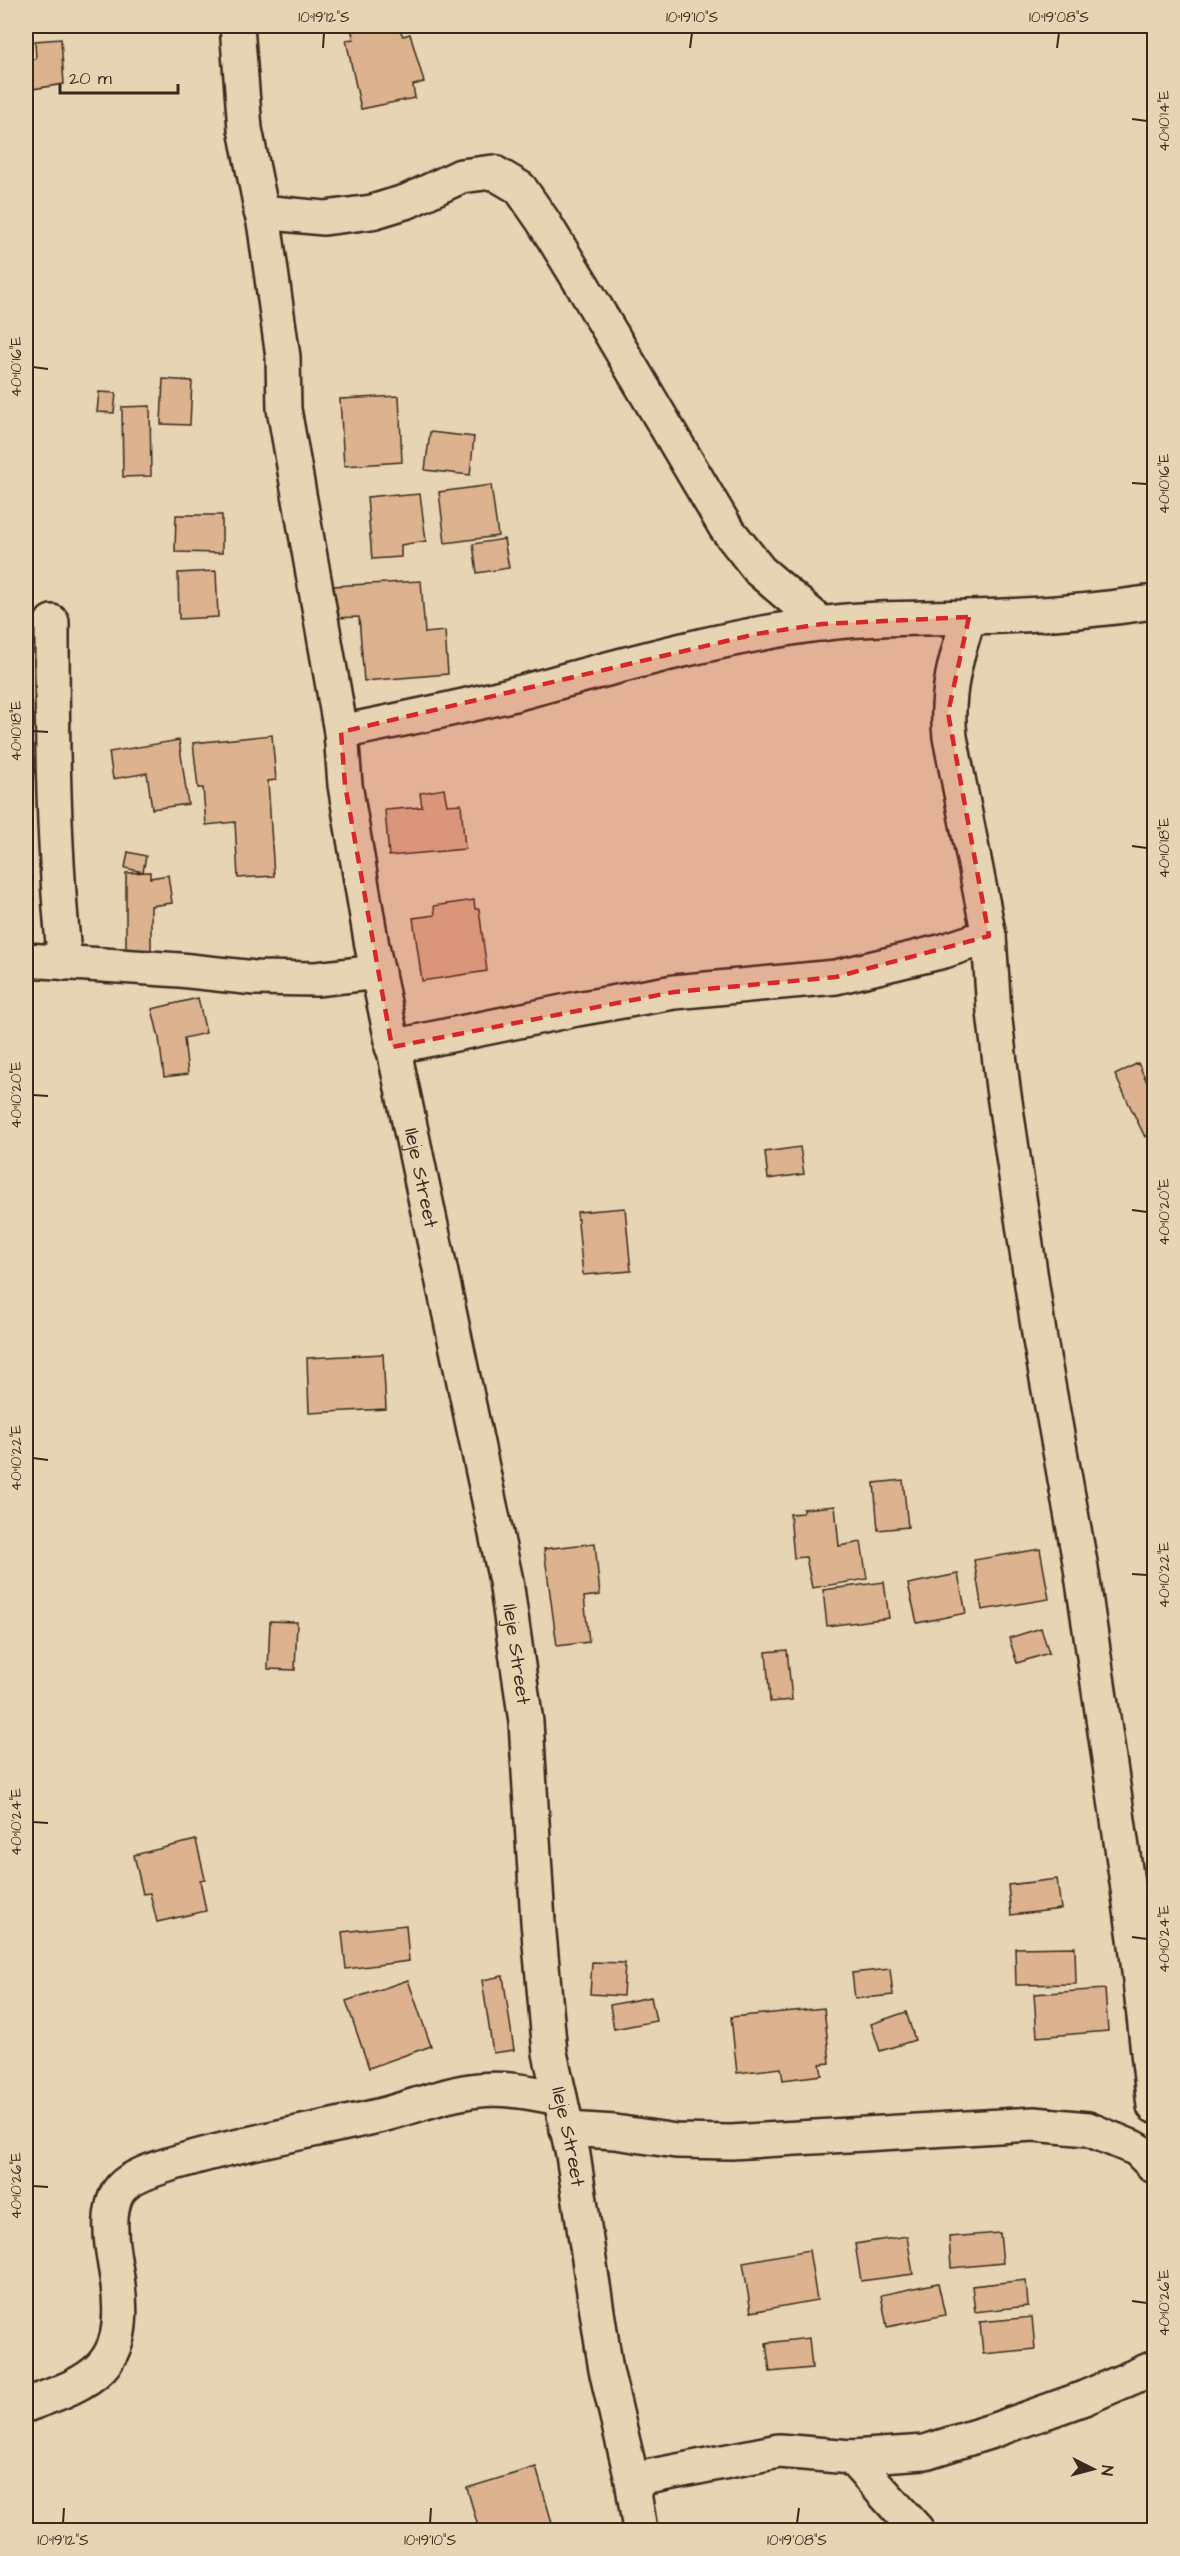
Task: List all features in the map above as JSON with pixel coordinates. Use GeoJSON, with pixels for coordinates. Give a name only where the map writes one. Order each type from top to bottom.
{"type":"FeatureCollection","features":[{"type":"Feature","properties":{"kind":"street","name":"Ileje Street"},"geometry":{"type":"LineString","coordinates":[[237,26],[245,129],[261,212],[283,357],[284,409],[341,732],[345,785],[392,1047],[506,1581],[526,1722],[538,1922],[550,2053],[575,2166],[606,2370],[632,2480],[640,2530]]}},
{"type":"Feature","properties":{"kind":"street"},"geometry":{"type":"LineString","coordinates":[[261,212],[324,218],[372,212],[408,201],[461,176],[493,172],[520,188],[566,258],[726,528],[760,571],[822,624]]}},
{"type":"Feature","properties":{"kind":"street"},"geometry":{"type":"LineString","coordinates":[[341,732],[515,693],[659,655],[756,634],[822,624],[1115,608],[1155,602]]}},
{"type":"Feature","properties":{"kind":"street"},"geometry":{"type":"LineString","coordinates":[[969,617],[957,653],[949,691],[948,713],[989,936],[994,1012],[1003,1088],[1040,1340],[1080,1568],[1112,1778],[1136,1945],[1155,2106]]}},
{"type":"Feature","properties":{"kind":"street"},"geometry":{"type":"LineString","coordinates":[[52,622],[55,802],[60,916],[65,963]]}},
{"type":"Feature","properties":{"kind":"street"},"geometry":{"type":"LineString","coordinates":[[392,1047],[577,1009],[674,992],[836,977],[945,951],[989,936]]}},
{"type":"Feature","properties":{"kind":"street"},"geometry":{"type":"LineString","coordinates":[[26,960],[180,970],[255,978],[316,980],[378,972]]}},
{"type":"Feature","properties":{"kind":"street"},"geometry":{"type":"LineString","coordinates":[[26,2405],[86,2381],[98,2372],[108,2357],[119,2330],[118,2286],[111,2243],[110,2214],[121,2188],[153,2169],[250,2142],[383,2114],[478,2090],[506,2089],[564,2114],[615,2132],[676,2141],[731,2142],[968,2126],[1034,2124],[1088,2129],[1137,2149],[1155,2166]]}},
{"type":"Feature","properties":{"kind":"street"},"geometry":{"type":"LineString","coordinates":[[632,2480],[780,2451],[851,2457],[925,2452],[1074,2402],[1155,2368]]}},
{"type":"Feature","properties":{"kind":"street"},"geometry":{"type":"LineString","coordinates":[[851,2457],[917,2530]]}},
{"type":"Feature","properties":{"kind":"highlighted area"},"geometry":{"type":"Polygon","coordinates":[[[969,617],[948,713],[989,936],[836,977],[674,992],[392,1047],[345,785],[341,732],[756,634],[822,624],[969,617]]]}},
{"type":"Feature","properties":{"kind":"building"},"geometry":{"type":"Polygon","coordinates":[[[364,26],[398,26],[403,36],[410,34],[424,82],[413,85],[415,98],[361,109],[346,40],[354,39],[351,29],[364,26]]]}},
{"type":"Feature","properties":{"kind":"building"},"geometry":{"type":"Polygon","coordinates":[[[61,39],[64,84],[26,90],[26,60],[36,59],[35,41],[61,39]]]}},
{"type":"Feature","properties":{"kind":"building"},"geometry":{"type":"Polygon","coordinates":[[[163,379],[192,381],[190,425],[161,424],[163,379]]]}},
{"type":"Feature","properties":{"kind":"building"},"geometry":{"type":"Polygon","coordinates":[[[99,392],[116,393],[114,413],[97,412],[99,392]]]}},
{"type":"Feature","properties":{"kind":"building"},"geometry":{"type":"Polygon","coordinates":[[[399,396],[402,462],[344,466],[340,399],[399,396]]]}},
{"type":"Feature","properties":{"kind":"building"},"geometry":{"type":"Polygon","coordinates":[[[150,406],[151,476],[123,477],[122,407],[150,406]]]}},
{"type":"Feature","properties":{"kind":"building"},"geometry":{"type":"Polygon","coordinates":[[[430,432],[474,437],[470,475],[425,470],[430,432]]]}},
{"type":"Feature","properties":{"kind":"building"},"geometry":{"type":"Polygon","coordinates":[[[491,485],[498,536],[445,543],[439,492],[491,485]]]}},
{"type":"Feature","properties":{"kind":"building"},"geometry":{"type":"Polygon","coordinates":[[[397,494],[397,496],[420,494],[426,541],[401,545],[401,557],[372,559],[367,497],[397,494]]]}},
{"type":"Feature","properties":{"kind":"building"},"geometry":{"type":"Polygon","coordinates":[[[176,515],[222,515],[222,553],[175,552],[176,515]]]}},
{"type":"Feature","properties":{"kind":"building"},"geometry":{"type":"Polygon","coordinates":[[[504,539],[509,568],[477,573],[473,544],[504,539]]]}},
{"type":"Feature","properties":{"kind":"building"},"geometry":{"type":"Polygon","coordinates":[[[216,571],[218,617],[179,619],[178,573],[216,571]]]}},
{"type":"Feature","properties":{"kind":"building"},"geometry":{"type":"Polygon","coordinates":[[[421,581],[425,633],[445,631],[448,674],[364,681],[359,617],[334,618],[333,586],[421,581]]]}},
{"type":"Feature","properties":{"kind":"building"},"geometry":{"type":"Polygon","coordinates":[[[272,735],[276,780],[268,781],[274,876],[238,878],[235,822],[206,825],[203,788],[198,788],[193,743],[272,735]]]}},
{"type":"Feature","properties":{"kind":"building"},"geometry":{"type":"Polygon","coordinates":[[[179,740],[188,804],[152,809],[147,773],[113,779],[109,752],[179,740]]]}},
{"type":"Feature","properties":{"kind":"building"},"geometry":{"type":"Polygon","coordinates":[[[444,789],[447,805],[461,804],[465,849],[389,856],[385,810],[422,807],[420,793],[444,789]]]}},
{"type":"Feature","properties":{"kind":"building"},"geometry":{"type":"Polygon","coordinates":[[[128,852],[146,856],[143,872],[125,868],[128,852]]]}},
{"type":"Feature","properties":{"kind":"building"},"geometry":{"type":"Polygon","coordinates":[[[150,872],[150,878],[168,875],[172,903],[151,906],[151,950],[126,950],[126,873],[150,872]]]}},
{"type":"Feature","properties":{"kind":"building"},"geometry":{"type":"Polygon","coordinates":[[[474,900],[475,909],[479,909],[487,971],[422,981],[413,918],[435,915],[434,906],[474,900]]]}},
{"type":"Feature","properties":{"kind":"building"},"geometry":{"type":"Polygon","coordinates":[[[198,998],[206,1033],[184,1038],[188,1074],[164,1077],[159,1038],[152,1009],[198,998]]]}},
{"type":"Feature","properties":{"kind":"building"},"geometry":{"type":"Polygon","coordinates":[[[1138,1063],[1154,1097],[1154,1132],[1145,1137],[1115,1075],[1138,1063]]]}},
{"type":"Feature","properties":{"kind":"building"},"geometry":{"type":"Polygon","coordinates":[[[800,1147],[804,1174],[768,1179],[765,1152],[800,1147]]]}},
{"type":"Feature","properties":{"kind":"building"},"geometry":{"type":"Polygon","coordinates":[[[625,1208],[631,1271],[583,1275],[577,1212],[625,1208]]]}},
{"type":"Feature","properties":{"kind":"building"},"geometry":{"type":"Polygon","coordinates":[[[383,1354],[386,1409],[309,1413],[307,1358],[383,1354]]]}},
{"type":"Feature","properties":{"kind":"building"},"geometry":{"type":"Polygon","coordinates":[[[903,1480],[908,1527],[878,1530],[874,1483],[903,1480]]]}},
{"type":"Feature","properties":{"kind":"building"},"geometry":{"type":"Polygon","coordinates":[[[835,1506],[839,1546],[861,1542],[867,1579],[812,1588],[806,1557],[794,1558],[790,1514],[803,1513],[803,1509],[835,1506]]]}},
{"type":"Feature","properties":{"kind":"building"},"geometry":{"type":"Polygon","coordinates":[[[595,1543],[600,1595],[584,1597],[589,1642],[557,1646],[544,1549],[595,1543]]]}},
{"type":"Feature","properties":{"kind":"building"},"geometry":{"type":"Polygon","coordinates":[[[1040,1549],[1049,1599],[982,1610],[974,1560],[1040,1549]]]}},
{"type":"Feature","properties":{"kind":"building"},"geometry":{"type":"Polygon","coordinates":[[[958,1574],[966,1613],[917,1623],[908,1584],[958,1574]]]}},
{"type":"Feature","properties":{"kind":"building"},"geometry":{"type":"Polygon","coordinates":[[[884,1582],[889,1618],[827,1626],[823,1590],[884,1582]]]}},
{"type":"Feature","properties":{"kind":"building"},"geometry":{"type":"Polygon","coordinates":[[[270,1621],[297,1622],[295,1670],[268,1669],[270,1621]]]}},
{"type":"Feature","properties":{"kind":"building"},"geometry":{"type":"Polygon","coordinates":[[[1041,1628],[1049,1653],[1017,1663],[1009,1638],[1041,1628]]]}},
{"type":"Feature","properties":{"kind":"building"},"geometry":{"type":"Polygon","coordinates":[[[787,1650],[792,1700],[770,1702],[766,1652],[787,1650]]]}},
{"type":"Feature","properties":{"kind":"building"},"geometry":{"type":"Polygon","coordinates":[[[196,1840],[205,1879],[200,1880],[206,1911],[157,1922],[150,1893],[143,1894],[134,1855],[196,1840]]]}},
{"type":"Feature","properties":{"kind":"building"},"geometry":{"type":"Polygon","coordinates":[[[1057,1879],[1061,1909],[1011,1915],[1008,1885],[1057,1879]]]}},
{"type":"Feature","properties":{"kind":"building"},"geometry":{"type":"Polygon","coordinates":[[[406,1925],[409,1961],[346,1969],[342,1932],[406,1925]]]}},
{"type":"Feature","properties":{"kind":"building"},"geometry":{"type":"Polygon","coordinates":[[[1075,1947],[1076,1984],[1016,1985],[1015,1948],[1075,1947]]]}},
{"type":"Feature","properties":{"kind":"building"},"geometry":{"type":"Polygon","coordinates":[[[592,1962],[625,1963],[623,1996],[590,1994],[592,1962]]]}},
{"type":"Feature","properties":{"kind":"building"},"geometry":{"type":"Polygon","coordinates":[[[890,1969],[893,1995],[855,1999],[852,1973],[890,1969]]]}},
{"type":"Feature","properties":{"kind":"building"},"geometry":{"type":"Polygon","coordinates":[[[503,1976],[514,2050],[493,2053],[482,1980],[503,1976]]]}},
{"type":"Feature","properties":{"kind":"building"},"geometry":{"type":"Polygon","coordinates":[[[408,1980],[431,2046],[369,2068],[346,2001],[408,1980]]]}},
{"type":"Feature","properties":{"kind":"building"},"geometry":{"type":"Polygon","coordinates":[[[1105,1989],[1108,2031],[1037,2037],[1034,1994],[1105,1989]]]}},
{"type":"Feature","properties":{"kind":"building"},"geometry":{"type":"Polygon","coordinates":[[[651,1997],[656,2021],[614,2029],[610,2005],[651,1997]]]}},
{"type":"Feature","properties":{"kind":"building"},"geometry":{"type":"Polygon","coordinates":[[[824,2008],[830,2063],[820,2064],[822,2075],[783,2080],[781,2068],[737,2073],[731,2017],[824,2008]]]}},
{"type":"Feature","properties":{"kind":"building"},"geometry":{"type":"Polygon","coordinates":[[[906,2012],[915,2040],[880,2051],[871,2024],[906,2012]]]}},
{"type":"Feature","properties":{"kind":"building"},"geometry":{"type":"Polygon","coordinates":[[[1000,2233],[1003,2263],[951,2268],[949,2237],[1000,2233]]]}},
{"type":"Feature","properties":{"kind":"building"},"geometry":{"type":"Polygon","coordinates":[[[907,2236],[913,2274],[861,2281],[855,2244],[907,2236]]]}},
{"type":"Feature","properties":{"kind":"building"},"geometry":{"type":"Polygon","coordinates":[[[809,2250],[817,2300],[751,2312],[743,2262],[809,2250]]]}},
{"type":"Feature","properties":{"kind":"building"},"geometry":{"type":"Polygon","coordinates":[[[1026,2280],[1028,2306],[975,2312],[972,2286],[1026,2280]]]}},
{"type":"Feature","properties":{"kind":"building"},"geometry":{"type":"Polygon","coordinates":[[[938,2283],[945,2315],[887,2327],[881,2295],[938,2283]]]}},
{"type":"Feature","properties":{"kind":"building"},"geometry":{"type":"Polygon","coordinates":[[[1032,2317],[1035,2349],[983,2354],[980,2322],[1032,2317]]]}},
{"type":"Feature","properties":{"kind":"building"},"geometry":{"type":"Polygon","coordinates":[[[809,2338],[812,2368],[770,2372],[766,2343],[809,2338]]]}},
{"type":"Feature","properties":{"kind":"building"},"geometry":{"type":"Polygon","coordinates":[[[536,2467],[554,2530],[479,2530],[467,2488],[536,2467]]]}},
{"type":"Feature","properties":{"kind":"building"},"geometry":{"type":"Polygon","coordinates":[[[1110,2525],[1154,2525],[1154,2530],[1110,2530],[1110,2525]]]}}]}
